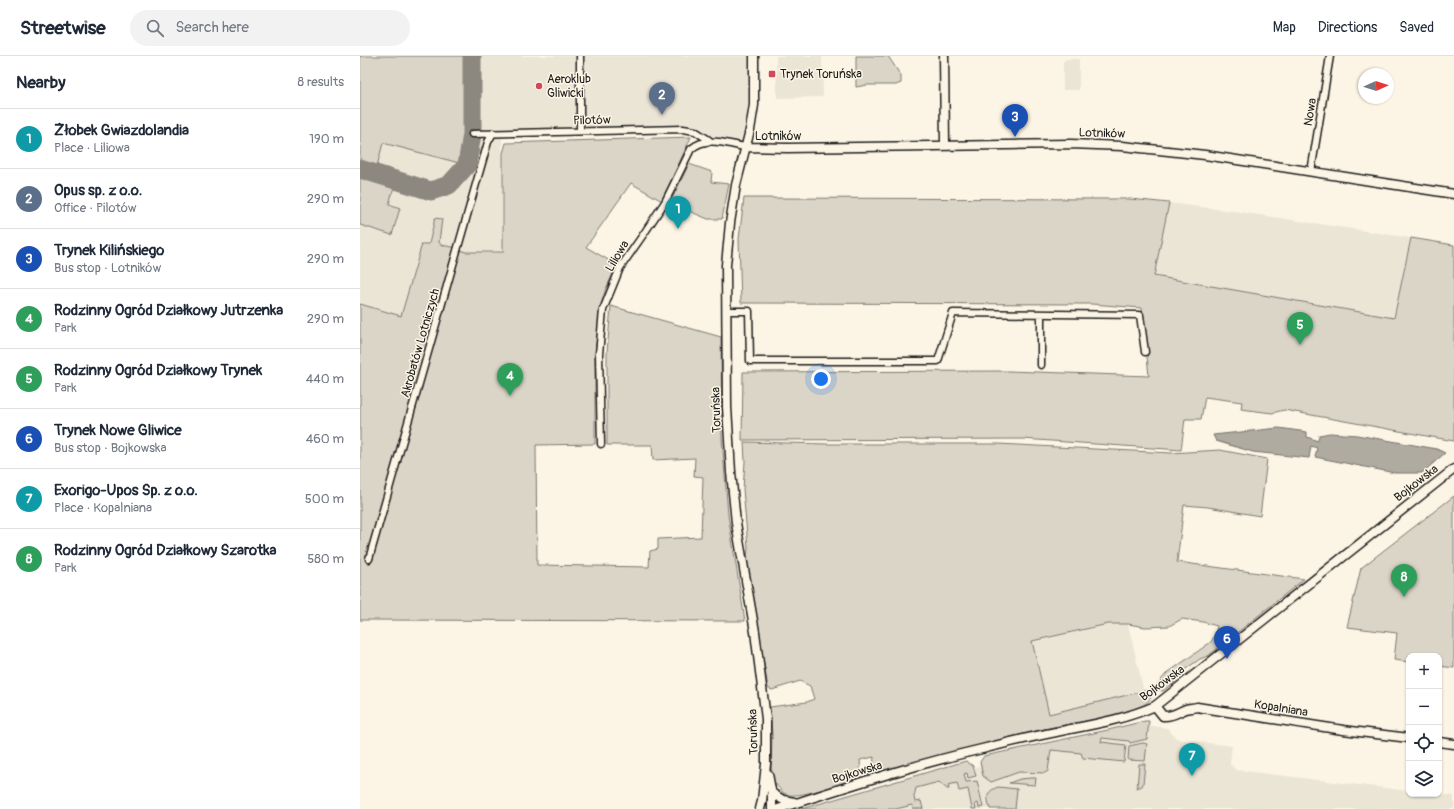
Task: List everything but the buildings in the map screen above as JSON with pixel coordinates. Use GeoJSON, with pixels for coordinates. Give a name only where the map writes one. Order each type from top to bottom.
{"type":"FeatureCollection","features":[{"type":"Feature","properties":{"kind":"street"},"geometry":{"type":"LineString","coordinates":[[580,56],[580,131]]}},
{"type":"Feature","properties":{"kind":"street","name":"Toruńska"},"geometry":{"type":"LineString","coordinates":[[754,56],[754,105],[750,130],[736,185],[730,223],[726,265],[726,311],[727,407],[730,472],[736,522],[764,695],[766,719],[766,764],[760,809]]}},
{"type":"Feature","properties":{"kind":"street"},"geometry":{"type":"LineString","coordinates":[[944,56],[945,145]]}},
{"type":"Feature","properties":{"kind":"street","name":"Nowa"},"geometry":{"type":"LineString","coordinates":[[1311,172],[1330,56]]}},
{"type":"Feature","properties":{"kind":"street","name":"Pilotów"},"geometry":{"type":"LineString","coordinates":[[472,134],[683,129],[695,131],[708,140]]}},
{"type":"Feature","properties":{"kind":"street","name":"Akrobatów Lotniczych"},"geometry":{"type":"LineString","coordinates":[[369,559],[488,142],[493,133]]}},
{"type":"Feature","properties":{"kind":"street"},"geometry":{"type":"LineString","coordinates":[[708,140],[745,147]]}},
{"type":"Feature","properties":{"kind":"street","name":"Liliowa"},"geometry":{"type":"LineString","coordinates":[[601,444],[600,354],[603,310],[620,268],[665,202],[691,149],[700,142],[708,140]]}},
{"type":"Feature","properties":{"kind":"street","name":"Lotników"},"geometry":{"type":"LineString","coordinates":[[745,147],[787,148],[1071,144],[1130,146],[1206,155],[1454,194]]}},
{"type":"Feature","properties":{"kind":"street"},"geometry":{"type":"LineString","coordinates":[[726,311],[749,311],[750,361],[938,361],[953,313],[1140,315],[1145,352]]}},
{"type":"Feature","properties":{"kind":"street"},"geometry":{"type":"LineString","coordinates":[[1041,314],[1041,365]]}},
{"type":"Feature","properties":{"kind":"street","name":"Bojkowska"},"geometry":{"type":"LineString","coordinates":[[778,809],[973,751],[1045,734],[1117,720],[1155,706],[1454,469]]}},
{"type":"Feature","properties":{"kind":"street","name":"Kopalniana"},"geometry":{"type":"LineString","coordinates":[[1155,706],[1163,716],[1166,717],[1186,709],[1197,707],[1343,730],[1406,738]]}},
{"type":"Feature","properties":{"kind":"street"},"geometry":{"type":"LineString","coordinates":[[1442,742],[1454,744]]}},
{"type":"Feature","properties":{"kind":"street","name":"Toruńska"},"geometry":{"type":"LineString","coordinates":[[766,764],[772,793],[771,809]]}},
{"type":"Feature","properties":{"kind":"street"},"geometry":{"type":"LineString","coordinates":[[772,793],[783,800],[797,803]]}},
{"type":"Feature","properties":{"kind":"street","name":"Toruńska"},"geometry":{"type":"LineString","coordinates":[[763,794],[766,804],[771,809]]}},
{"type":"Feature","properties":{"kind":"shaded area"},"geometry":{"type":"Polygon","coordinates":[[[360,56],[754,56],[755,86],[745,147],[709,140],[695,131],[502,136],[502,251],[465,252],[360,622],[360,56]]]}},
{"type":"Feature","properties":{"kind":"shaded area"},"geometry":{"type":"Polygon","coordinates":[[[360,56],[472,56],[472,134],[467,165],[383,143],[375,174],[396,180],[389,204],[400,208],[392,235],[360,225],[360,56]]]}},
{"type":"Feature","properties":{"kind":"shaded area"},"geometry":{"type":"Polygon","coordinates":[[[776,56],[822,56],[823,97],[777,98],[776,56]]]}},
{"type":"Feature","properties":{"kind":"shaded area"},"geometry":{"type":"Polygon","coordinates":[[[856,56],[888,56],[901,76],[901,83],[896,85],[867,85],[856,87],[856,56]]]}},
{"type":"Feature","properties":{"kind":"shaded area"},"geometry":{"type":"Polygon","coordinates":[[[1065,59],[1079,59],[1079,90],[1063,90],[1063,61],[1065,61],[1065,59]]]}},
{"type":"Feature","properties":{"kind":"shaded area"},"geometry":{"type":"Polygon","coordinates":[[[691,137],[662,201],[631,183],[586,247],[617,265],[605,291],[600,309],[595,354],[595,444],[536,445],[537,565],[649,567],[650,551],[658,549],[658,539],[701,537],[703,477],[694,476],[695,458],[653,460],[652,445],[607,445],[607,352],[611,306],[721,337],[722,438],[728,515],[745,621],[360,620],[360,304],[401,316],[422,244],[429,244],[435,218],[442,219],[439,242],[441,245],[458,248],[465,252],[503,252],[503,153],[506,143],[691,137]]]}},
{"type":"Feature","properties":{"kind":"shaded area"},"geometry":{"type":"Polygon","coordinates":[[[689,164],[712,172],[711,182],[729,184],[722,219],[708,219],[670,203],[689,164]]]}},
{"type":"Feature","properties":{"kind":"shaded area"},"geometry":{"type":"Polygon","coordinates":[[[744,198],[1130,199],[1169,203],[1154,276],[1394,318],[1411,238],[1454,245],[1454,441],[1284,410],[1272,413],[1241,409],[1242,402],[1205,397],[1201,419],[1185,419],[1181,450],[1023,439],[742,440],[743,372],[1008,371],[1149,376],[1142,308],[1092,304],[741,303],[739,239],[744,198]]]}},
{"type":"Feature","properties":{"kind":"shaded area"},"geometry":{"type":"Polygon","coordinates":[[[1169,203],[1240,212],[1411,238],[1394,318],[1154,276],[1169,203]]]}},
{"type":"Feature","properties":{"kind":"shaded area"},"geometry":{"type":"Polygon","coordinates":[[[1279,428],[1307,432],[1307,437],[1318,441],[1319,435],[1330,433],[1357,435],[1437,449],[1445,453],[1422,473],[1395,473],[1315,457],[1317,448],[1311,446],[1309,458],[1253,452],[1216,441],[1213,435],[1279,428]]]}},
{"type":"Feature","properties":{"kind":"shaded area"},"geometry":{"type":"Polygon","coordinates":[[[744,442],[827,444],[998,444],[1171,453],[1220,450],[1267,459],[1260,516],[1208,507],[1184,505],[1177,562],[1304,579],[1208,656],[1200,659],[1180,673],[1176,681],[1163,691],[1159,690],[1156,686],[1166,674],[1211,642],[1215,635],[1217,626],[1182,619],[1169,626],[1145,627],[1128,624],[1108,624],[1032,641],[1049,714],[1148,690],[1152,693],[1151,698],[1141,706],[1106,717],[1044,729],[1003,739],[880,773],[877,772],[875,768],[874,757],[860,760],[861,774],[859,778],[813,792],[789,795],[783,792],[775,783],[773,784],[771,778],[772,734],[770,707],[807,702],[814,699],[810,686],[800,681],[772,690],[768,688],[747,559],[748,547],[743,489],[745,462],[744,442]]]}},
{"type":"Feature","properties":{"kind":"shaded area"},"geometry":{"type":"Polygon","coordinates":[[[1454,496],[1454,668],[1442,666],[1442,653],[1406,653],[1406,662],[1394,660],[1397,633],[1347,627],[1361,568],[1454,496]]]}},
{"type":"Feature","properties":{"kind":"shaded area"},"geometry":{"type":"Polygon","coordinates":[[[1108,624],[1128,624],[1144,692],[1049,715],[1032,641],[1108,624]]]}},
{"type":"Feature","properties":{"kind":"shaded area"},"geometry":{"type":"Polygon","coordinates":[[[1149,721],[1147,739],[1130,743],[1129,741],[1102,738],[1101,742],[1126,745],[1124,762],[1083,758],[1081,753],[1051,750],[1048,771],[1045,773],[1019,772],[991,782],[983,776],[980,762],[984,756],[1149,721]]]}},
{"type":"Feature","properties":{"kind":"shaded area"},"geometry":{"type":"Polygon","coordinates":[[[1146,725],[1167,728],[1177,739],[1232,746],[1230,764],[1236,770],[1406,791],[1406,797],[1442,797],[1442,794],[1454,796],[1454,809],[804,809],[1146,725]]]}},
{"type":"Feature","properties":{"kind":"shaded area"},"geometry":{"type":"Polygon","coordinates":[[[1143,743],[1147,744],[1145,761],[1128,760],[1129,746],[1143,743]]]}},
{"type":"Feature","properties":{"kind":"shaded area"},"geometry":{"type":"Polygon","coordinates":[[[966,761],[973,766],[976,776],[968,778],[967,773],[964,774],[966,782],[977,781],[983,807],[979,808],[978,803],[975,804],[976,809],[972,809],[968,789],[959,791],[957,783],[948,785],[949,789],[947,789],[939,782],[916,788],[914,797],[915,802],[921,801],[923,809],[913,809],[912,805],[896,809],[801,809],[966,761]]]}},
{"type":"Feature","properties":{"kind":"shaded area"},"geometry":{"type":"Polygon","coordinates":[[[1139,764],[1145,764],[1143,784],[1137,788],[1139,764]]]}},
{"type":"Feature","properties":{"kind":"shaded area"},"geometry":{"type":"Polygon","coordinates":[[[1036,778],[1035,785],[1009,783],[1020,779],[1036,778]]]}},
{"type":"Feature","properties":{"kind":"shaded area"},"geometry":{"type":"Polygon","coordinates":[[[998,787],[1017,789],[1015,809],[990,809],[988,795],[991,791],[998,787]]]}},
{"type":"Feature","properties":{"kind":"taxiway"},"geometry":{"type":"LineString","coordinates":[[360,169],[431,191],[449,185],[467,165],[472,134],[472,56]]}},
{"type":"Feature","properties":{"kind":"place","name":"Trynek Toruńska"},"geometry":{"type":"Point","coordinates":[772,74]}},
{"type":"Feature","properties":{"kind":"place","name":"Aeroklub Gliwicki"},"geometry":{"type":"Point","coordinates":[539,86]}},
{"type":"Feature","properties":{"kind":"place","name":"Opus sp. z o.o."},"geometry":{"type":"Point","coordinates":[662,115]}},
{"type":"Feature","properties":{"kind":"place","name":"Trynek Kilińskiego"},"geometry":{"type":"Point","coordinates":[1015,137]}},
{"type":"Feature","properties":{"kind":"place","name":"Żłobek Gwiazdolandia"},"geometry":{"type":"Point","coordinates":[678,229]}},
{"type":"Feature","properties":{"kind":"place","name":"Rodzinny Ogród Działkowy Trynek"},"geometry":{"type":"Point","coordinates":[1300,345]}},
{"type":"Feature","properties":{"kind":"place","name":"Rodzinny Ogród Działkowy Jutrzenka"},"geometry":{"type":"Point","coordinates":[510,396]}},
{"type":"Feature","properties":{"kind":"place","name":"Rodzinny Ogród Działkowy Szarotka"},"geometry":{"type":"Point","coordinates":[1404,597]}},
{"type":"Feature","properties":{"kind":"place","name":"Trynek Nowe Gliwice"},"geometry":{"type":"Point","coordinates":[1227,659]}},
{"type":"Feature","properties":{"kind":"place","name":"Exorigo-Upos Sp. z o.o."},"geometry":{"type":"Point","coordinates":[1192,776]}}]}
